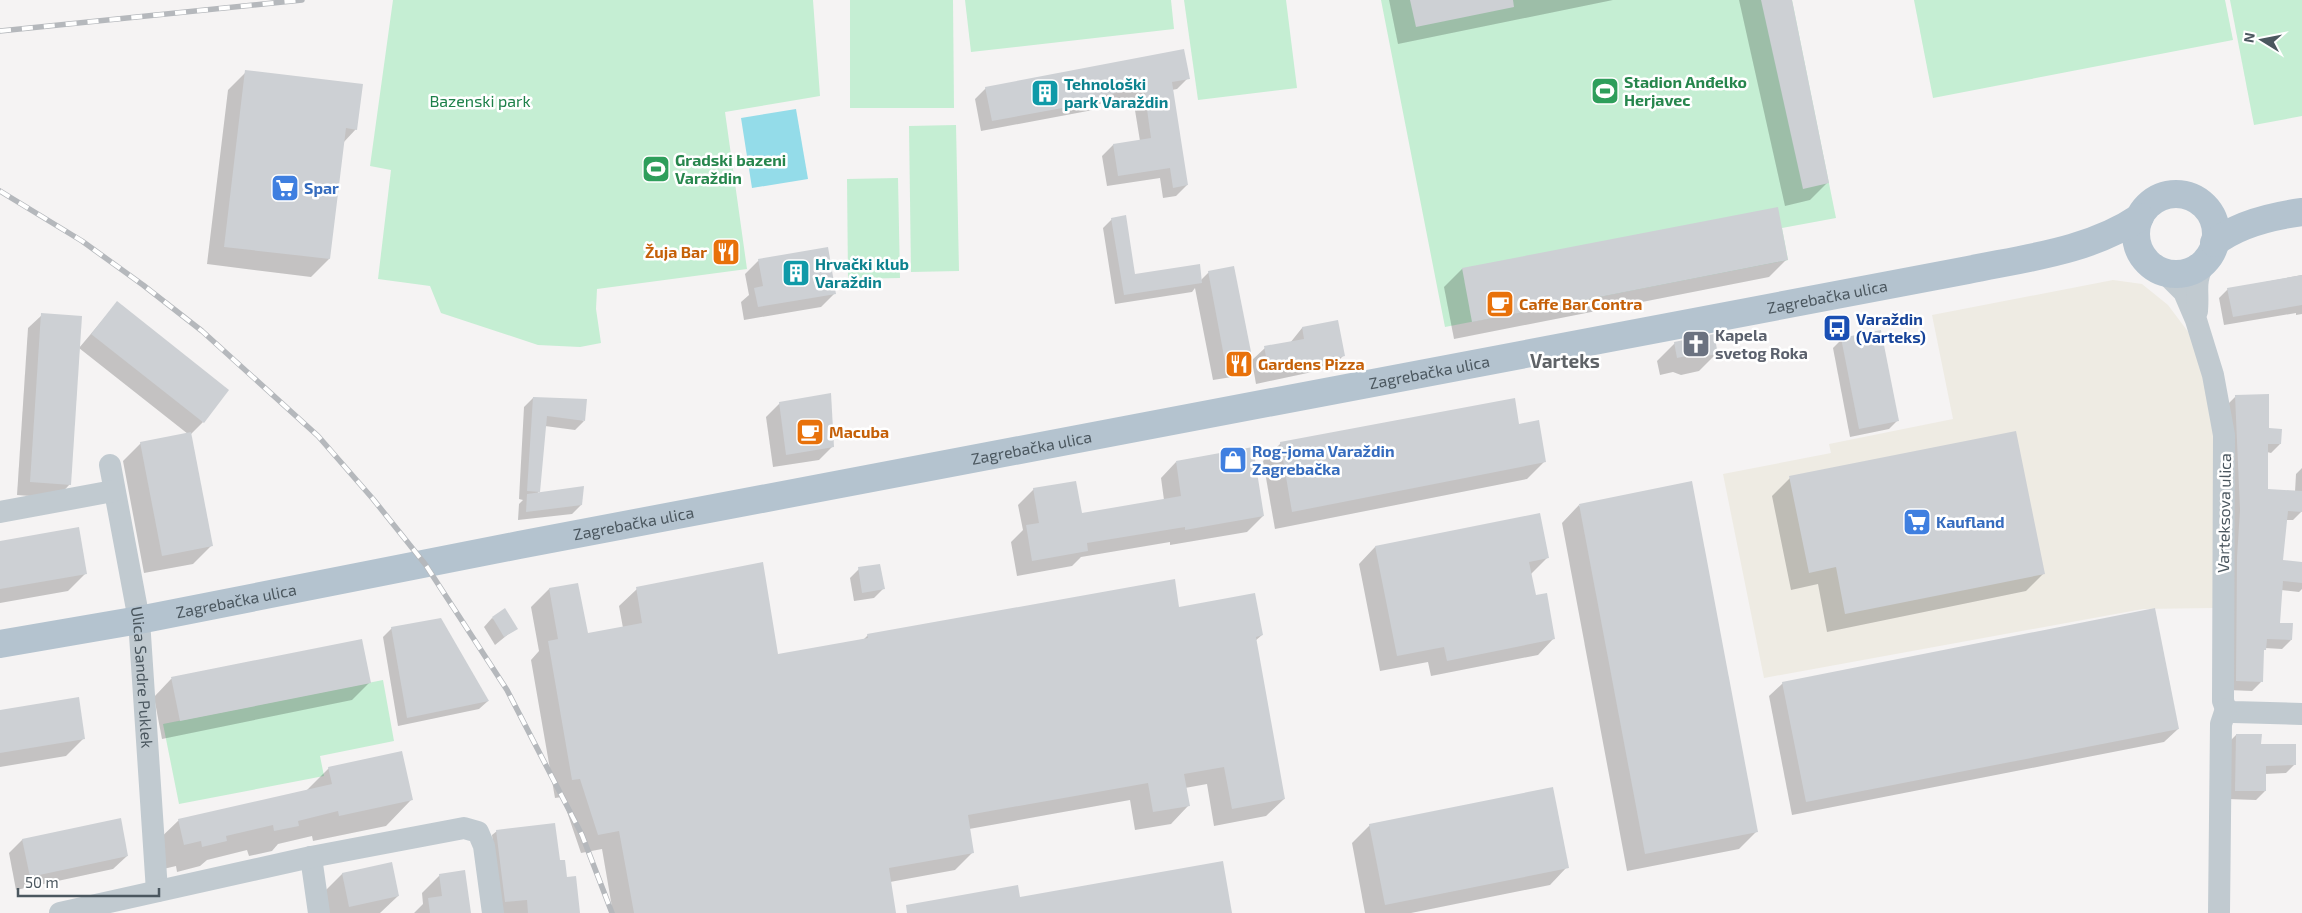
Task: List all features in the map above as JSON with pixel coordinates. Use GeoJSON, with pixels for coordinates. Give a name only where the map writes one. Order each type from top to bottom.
{"type":"FeatureCollection","features":[{"type":"Feature","properties":{"kind":"main road","name":"Zagrebačka ulica"},"geometry":{"type":"LineString","coordinates":[[0,644],[139,620],[519,545],[2064,250],[2123,228],[2140,217],[2156,200],[2166,196],[2178,195],[2230,212],[2297,212]]}},
{"type":"Feature","properties":{"kind":"main road"},"geometry":{"type":"LineString","coordinates":[[2200,203],[2208,211],[2213,221],[2210,252]]}},
{"type":"Feature","properties":{"kind":"main road","name":"Zagrebačka ulica"},"geometry":{"type":"LineString","coordinates":[[2064,250],[2119,251],[2154,266],[2187,273],[2236,229],[2297,212]]}},
{"type":"Feature","properties":{"kind":"main road"},"geometry":{"type":"LineString","coordinates":[[2140,217],[2136,238],[2154,266]]}},
{"type":"Feature","properties":{"kind":"street","name":"Varteksova ulica"},"geometry":{"type":"LineString","coordinates":[[2196,320],[2198,276],[2210,252]]}},
{"type":"Feature","properties":{"kind":"street","name":"Varteksova ulica"},"geometry":{"type":"LineString","coordinates":[[2154,266],[2184,292],[2196,320],[2213,375],[2224,435],[2222,689],[2226,709],[2220,724],[2219,913]]}},
{"type":"Feature","properties":{"kind":"street","name":"Ulica Sandre Puklek"},"geometry":{"type":"LineString","coordinates":[[110,465],[139,620],[158,891]]}},
{"type":"Feature","properties":{"kind":"street"},"geometry":{"type":"LineString","coordinates":[[0,512],[114,492]]}},
{"type":"Feature","properties":{"kind":"street"},"geometry":{"type":"LineString","coordinates":[[2226,709],[2233,712],[2302,714]]}},
{"type":"Feature","properties":{"kind":"street"},"geometry":{"type":"LineString","coordinates":[[60,913],[311,857],[464,828],[478,832],[484,846],[493,913]]}},
{"type":"Feature","properties":{"kind":"street"},"geometry":{"type":"LineString","coordinates":[[311,857],[319,913]]}},
{"type":"Feature","properties":{"kind":"shaded area"},"geometry":{"type":"Polygon","coordinates":[[[2113,280],[2142,284],[2168,305],[2192,337],[2215,417],[2213,608],[2143,609],[1764,678],[1723,474],[1831,453],[1829,444],[1953,419],[1932,315],[2113,280]]]}},
{"type":"Feature","properties":{"kind":"green space","name":"Bazenski park"},"geometry":{"type":"Polygon","coordinates":[[[393,0],[813,0],[820,96],[725,112],[747,269],[597,289],[596,309],[601,343],[580,347],[538,345],[441,313],[430,286],[378,279],[391,170],[370,166],[393,0]]]}},
{"type":"Feature","properties":{"kind":"green space"},"geometry":{"type":"Polygon","coordinates":[[[850,0],[953,0],[954,108],[850,108],[850,0]]]}},
{"type":"Feature","properties":{"kind":"green space"},"geometry":{"type":"Polygon","coordinates":[[[965,0],[1171,0],[1174,29],[971,52],[965,0]]]}},
{"type":"Feature","properties":{"kind":"green space"},"geometry":{"type":"Polygon","coordinates":[[[1184,0],[1286,0],[1297,88],[1198,100],[1184,0]]]}},
{"type":"Feature","properties":{"kind":"green space","name":"Stadion Anđelko Herjavec"},"geometry":{"type":"Polygon","coordinates":[[[1381,0],[1792,0],[1836,218],[1782,228],[1788,260],[1445,327],[1381,0]]]}},
{"type":"Feature","properties":{"kind":"green space"},"geometry":{"type":"Polygon","coordinates":[[[1914,0],[2225,0],[2233,40],[1933,98],[1914,0]]]}},
{"type":"Feature","properties":{"kind":"green space"},"geometry":{"type":"Polygon","coordinates":[[[2230,0],[2302,0],[2302,116],[2254,125],[2230,0]]]}},
{"type":"Feature","properties":{"kind":"green space"},"geometry":{"type":"Polygon","coordinates":[[[956,125],[959,271],[911,272],[909,126],[956,125]]]}},
{"type":"Feature","properties":{"kind":"green space"},"geometry":{"type":"Polygon","coordinates":[[[898,178],[900,278],[848,279],[847,179],[898,178]]]}},
{"type":"Feature","properties":{"kind":"green space"},"geometry":{"type":"Polygon","coordinates":[[[383,680],[394,741],[320,756],[324,776],[179,804],[163,724],[383,680]]]}},
{"type":"Feature","properties":{"kind":"water"},"geometry":{"type":"Polygon","coordinates":[[[796,109],[808,179],[752,188],[741,118],[796,109]]]}},
{"type":"Feature","properties":{"kind":"building"},"geometry":{"type":"Polygon","coordinates":[[[1410,0],[1513,0],[1514,7],[1416,27],[1410,0]]]}},
{"type":"Feature","properties":{"kind":"building"},"geometry":{"type":"Polygon","coordinates":[[[1761,0],[1792,0],[1829,183],[1803,189],[1761,0]]]}},
{"type":"Feature","properties":{"kind":"building"},"geometry":{"type":"Polygon","coordinates":[[[1184,49],[1190,79],[1172,82],[1188,185],[1173,188],[1170,168],[1118,176],[1113,144],[1151,138],[1144,88],[1105,95],[1106,100],[992,121],[985,87],[1184,49]]]}},
{"type":"Feature","properties":{"kind":"building","name":"Spar"},"geometry":{"type":"Polygon","coordinates":[[[245,70],[363,84],[357,130],[346,128],[330,259],[224,247],[245,70]]]}},
{"type":"Feature","properties":{"kind":"building"},"geometry":{"type":"Polygon","coordinates":[[[1778,207],[1788,260],[1472,322],[1462,268],[1778,207]]]}},
{"type":"Feature","properties":{"kind":"building"},"geometry":{"type":"Polygon","coordinates":[[[1126,215],[1135,274],[1200,264],[1202,283],[1124,295],[1111,218],[1126,215]]]}},
{"type":"Feature","properties":{"kind":"building","name":"Hrvački klub Varaždin"},"geometry":{"type":"Polygon","coordinates":[[[828,247],[836,294],[758,307],[754,288],[763,286],[758,259],[828,247]]]}},
{"type":"Feature","properties":{"kind":"building"},"geometry":{"type":"Polygon","coordinates":[[[1234,266],[1253,362],[1226,367],[1208,271],[1234,266]]]}},
{"type":"Feature","properties":{"kind":"building"},"geometry":{"type":"Polygon","coordinates":[[[2302,275],[2302,305],[2233,317],[2227,288],[2302,275]]]}},
{"type":"Feature","properties":{"kind":"building"},"geometry":{"type":"Polygon","coordinates":[[[117,301],[229,390],[204,423],[91,334],[117,301]]]}},
{"type":"Feature","properties":{"kind":"building"},"geometry":{"type":"Polygon","coordinates":[[[41,313],[82,316],[71,485],[30,482],[41,313]]]}},
{"type":"Feature","properties":{"kind":"building"},"geometry":{"type":"Polygon","coordinates":[[[1338,320],[1345,356],[1269,373],[1264,346],[1304,339],[1302,327],[1338,320]]]}},
{"type":"Feature","properties":{"kind":"building"},"geometry":{"type":"Polygon","coordinates":[[[1881,330],[1899,421],[1859,429],[1841,338],[1881,330]]]}},
{"type":"Feature","properties":{"kind":"building","name":"Kapela svetog Roka"},"geometry":{"type":"Polygon","coordinates":[[[1714,334],[1718,354],[1700,357],[1691,355],[1677,358],[1674,342],[1714,334]]]}},
{"type":"Feature","properties":{"kind":"building"},"geometry":{"type":"Polygon","coordinates":[[[831,393],[834,447],[786,455],[779,402],[831,393]]]}},
{"type":"Feature","properties":{"kind":"building"},"geometry":{"type":"Polygon","coordinates":[[[2269,394],[2269,428],[2282,429],[2281,444],[2268,444],[2268,489],[2302,491],[2302,512],[2288,511],[2283,560],[2302,562],[2302,583],[2283,581],[2280,623],[2293,623],[2292,640],[2267,639],[2266,650],[2264,650],[2263,682],[2236,681],[2237,557],[2240,510],[2235,395],[2269,394]]]}},
{"type":"Feature","properties":{"kind":"building"},"geometry":{"type":"Polygon","coordinates":[[[533,397],[587,399],[585,421],[547,416],[540,492],[527,491],[533,397]]]}},
{"type":"Feature","properties":{"kind":"building"},"geometry":{"type":"Polygon","coordinates":[[[1515,398],[1519,424],[1539,420],[1546,462],[1292,512],[1280,442],[1515,398]]]}},
{"type":"Feature","properties":{"kind":"building","name":"Kaufland"},"geometry":{"type":"Polygon","coordinates":[[[2016,431],[2045,574],[1845,614],[1836,567],[1809,573],[1789,476],[2016,431]]]}},
{"type":"Feature","properties":{"kind":"building"},"geometry":{"type":"Polygon","coordinates":[[[191,432],[213,546],[162,556],[140,442],[191,432]]]}},
{"type":"Feature","properties":{"kind":"building"},"geometry":{"type":"Polygon","coordinates":[[[1253,447],[1264,516],[1185,530],[1185,527],[1087,543],[1088,551],[1032,561],[1026,525],[1039,523],[1033,488],[1076,481],[1082,513],[1181,496],[1176,461],[1253,447]]]}},
{"type":"Feature","properties":{"kind":"building"},"geometry":{"type":"Polygon","coordinates":[[[1692,481],[1758,832],[1645,854],[1579,504],[1692,481]]]}},
{"type":"Feature","properties":{"kind":"building"},"geometry":{"type":"Polygon","coordinates":[[[584,486],[582,505],[526,512],[527,494],[584,486]]]}},
{"type":"Feature","properties":{"kind":"building"},"geometry":{"type":"Polygon","coordinates":[[[1540,513],[1549,558],[1529,562],[1536,595],[1547,593],[1555,639],[1447,661],[1444,647],[1397,656],[1375,546],[1540,513]]]}},
{"type":"Feature","properties":{"kind":"building"},"geometry":{"type":"Polygon","coordinates":[[[79,527],[87,574],[0,589],[0,541],[79,527]]]}},
{"type":"Feature","properties":{"kind":"building"},"geometry":{"type":"Polygon","coordinates":[[[763,562],[778,654],[868,638],[867,634],[1175,579],[1179,607],[1255,593],[1263,635],[1256,637],[1285,799],[1232,809],[1224,767],[1184,774],[1190,806],[1153,812],[1148,783],[968,815],[974,853],[889,868],[896,913],[634,913],[619,831],[598,835],[580,779],[572,780],[548,641],[558,639],[549,588],[578,583],[588,633],[642,623],[636,587],[763,562]]]}},
{"type":"Feature","properties":{"kind":"building"},"geometry":{"type":"Polygon","coordinates":[[[880,564],[885,589],[862,593],[858,567],[880,564]]]}},
{"type":"Feature","properties":{"kind":"building"},"geometry":{"type":"Polygon","coordinates":[[[505,608],[518,629],[504,637],[492,617],[505,608]]]}},
{"type":"Feature","properties":{"kind":"building"},"geometry":{"type":"Polygon","coordinates":[[[2155,608],[2179,729],[1806,802],[1782,682],[2155,608]]]}},
{"type":"Feature","properties":{"kind":"building"},"geometry":{"type":"Polygon","coordinates":[[[441,618],[489,701],[407,718],[391,627],[441,618]]]}},
{"type":"Feature","properties":{"kind":"building"},"geometry":{"type":"Polygon","coordinates":[[[362,639],[371,683],[180,721],[171,677],[362,639]]]}},
{"type":"Feature","properties":{"kind":"building"},"geometry":{"type":"Polygon","coordinates":[[[79,697],[85,739],[0,753],[0,710],[79,697]]]}},
{"type":"Feature","properties":{"kind":"building"},"geometry":{"type":"Polygon","coordinates":[[[2236,734],[2262,734],[2261,744],[2296,744],[2296,765],[2266,766],[2266,791],[2235,791],[2236,734]]]}},
{"type":"Feature","properties":{"kind":"building"},"geometry":{"type":"Polygon","coordinates":[[[402,751],[413,800],[339,816],[338,811],[298,821],[299,826],[274,831],[273,825],[226,836],[227,841],[202,847],[201,841],[184,845],[178,819],[332,784],[328,767],[402,751]]]}},
{"type":"Feature","properties":{"kind":"building"},"geometry":{"type":"Polygon","coordinates":[[[1553,787],[1569,868],[1385,905],[1369,824],[1553,787]]]}},
{"type":"Feature","properties":{"kind":"building"},"geometry":{"type":"Polygon","coordinates":[[[121,818],[128,856],[30,877],[22,839],[121,818]]]}},
{"type":"Feature","properties":{"kind":"building"},"geometry":{"type":"Polygon","coordinates":[[[555,823],[560,860],[565,860],[567,877],[576,876],[580,913],[528,913],[527,900],[505,902],[496,830],[555,823]]]}},
{"type":"Feature","properties":{"kind":"building"},"geometry":{"type":"Polygon","coordinates":[[[1223,861],[1232,913],[907,913],[906,905],[1018,885],[1020,897],[1223,861]]]}},
{"type":"Feature","properties":{"kind":"building"},"geometry":{"type":"Polygon","coordinates":[[[392,862],[399,896],[349,907],[342,873],[392,862]]]}},
{"type":"Feature","properties":{"kind":"building"},"geometry":{"type":"Polygon","coordinates":[[[465,870],[471,913],[430,913],[428,898],[442,896],[439,874],[465,870]]]}},
{"type":"Feature","properties":{"kind":"railway"},"geometry":{"type":"LineString","coordinates":[[0,31],[302,0]]}},
{"type":"Feature","properties":{"kind":"railway"},"geometry":{"type":"LineString","coordinates":[[0,191],[82,241],[202,331],[318,436],[373,499],[425,564],[507,690],[582,835],[612,913]]}},
{"type":"Feature","properties":{"kind":"place","name":"Stadion Anđelko Herjavec"},"geometry":{"type":"Point","coordinates":[1605,91]}},
{"type":"Feature","properties":{"kind":"place","name":"Tehnološki park Varaždin"},"geometry":{"type":"Point","coordinates":[1045,93]}},
{"type":"Feature","properties":{"kind":"place","name":"Gradski bazeni Varaždin"},"geometry":{"type":"Point","coordinates":[656,169]}},
{"type":"Feature","properties":{"kind":"place","name":"Spar"},"geometry":{"type":"Point","coordinates":[285,188]}},
{"type":"Feature","properties":{"kind":"place","name":"Žuja Bar"},"geometry":{"type":"Point","coordinates":[726,252]}},
{"type":"Feature","properties":{"kind":"place","name":"Hrvački klub Varaždin"},"geometry":{"type":"Point","coordinates":[796,273]}},
{"type":"Feature","properties":{"kind":"place","name":"Caffe Bar Contra"},"geometry":{"type":"Point","coordinates":[1500,304]}},
{"type":"Feature","properties":{"kind":"place","name":"Varaždin (Varteks)"},"geometry":{"type":"Point","coordinates":[1837,328]}},
{"type":"Feature","properties":{"kind":"place","name":"Kapela svetog Roka"},"geometry":{"type":"Point","coordinates":[1696,344]}},
{"type":"Feature","properties":{"kind":"place","name":"Gardens Pizza"},"geometry":{"type":"Point","coordinates":[1239,364]}},
{"type":"Feature","properties":{"kind":"place","name":"Macuba"},"geometry":{"type":"Point","coordinates":[810,432]}},
{"type":"Feature","properties":{"kind":"place","name":"Rog-joma Varaždin Zagrebačka"},"geometry":{"type":"Point","coordinates":[1233,460]}},
{"type":"Feature","properties":{"kind":"place","name":"Kaufland"},"geometry":{"type":"Point","coordinates":[1917,522]}},
{"type":"Feature","properties":{"kind":"district","name":"Varteks"},"geometry":{"type":"Point","coordinates":[1565,361]}}]}
